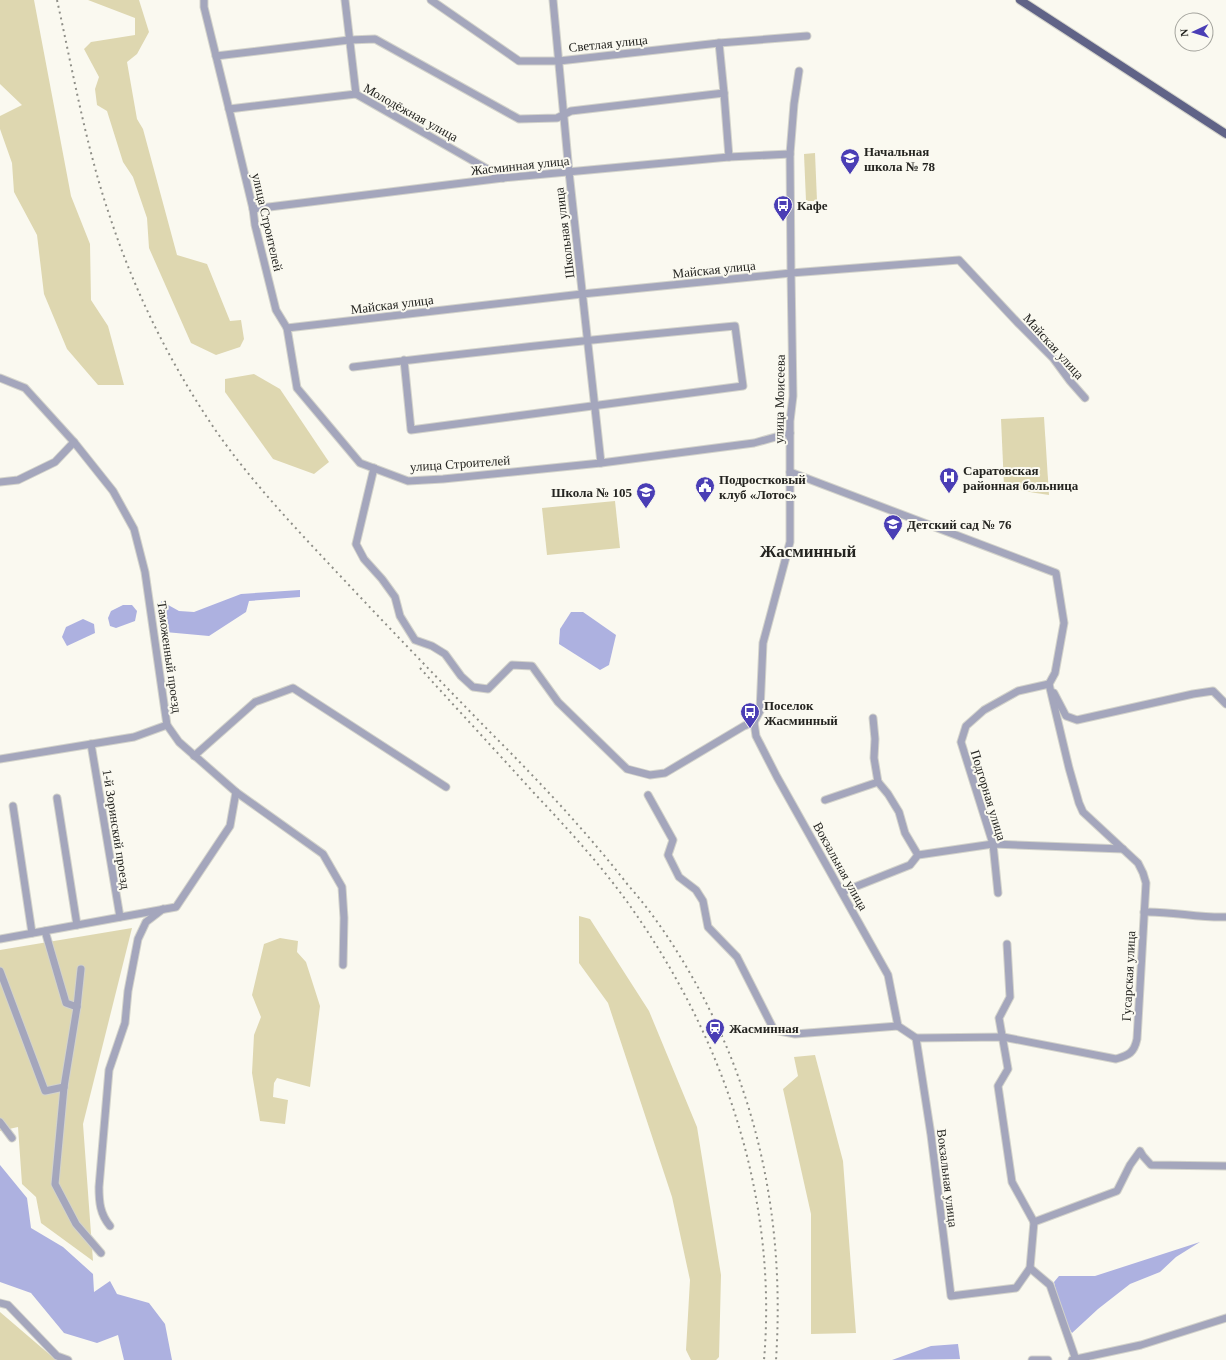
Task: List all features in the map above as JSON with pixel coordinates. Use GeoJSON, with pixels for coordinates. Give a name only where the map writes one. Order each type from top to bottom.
{"type":"FeatureCollection","features":[{"type":"Feature","properties":{"kind":"main road"},"geometry":{"type":"LineString","coordinates":[[1020,0],[1226,134]]}},
{"type":"Feature","properties":{"kind":"street"},"geometry":{"type":"LineString","coordinates":[[345,0],[356,94]]}},
{"type":"Feature","properties":{"kind":"street","name":"Светлая улица"},"geometry":{"type":"LineString","coordinates":[[431,0],[519,61],[559,61],[718,43],[807,36]]}},
{"type":"Feature","properties":{"kind":"street","name":"Школьная улица"},"geometry":{"type":"LineString","coordinates":[[553,0],[569,172],[601,463]]}},
{"type":"Feature","properties":{"kind":"street","name":"улица Строителей"},"geometry":{"type":"LineString","coordinates":[[204,3],[276,310],[287,328],[297,388],[360,463],[408,481],[601,463],[754,443],[790,433]]}},
{"type":"Feature","properties":{"kind":"street"},"geometry":{"type":"LineString","coordinates":[[216,56],[350,40],[375,39],[519,119],[557,118],[571,111],[724,93]]}},
{"type":"Feature","properties":{"kind":"street"},"geometry":{"type":"LineString","coordinates":[[718,43],[729,157]]}},
{"type":"Feature","properties":{"kind":"street","name":"улица Моисеева"},"geometry":{"type":"LineString","coordinates":[[754,722],[760,711],[763,643],[790,542],[790,421],[793,396],[790,154],[794,104],[799,71]]}},
{"type":"Feature","properties":{"kind":"street","name":"Молодёжная улица"},"geometry":{"type":"LineString","coordinates":[[230,109],[356,94],[503,178]]}},
{"type":"Feature","properties":{"kind":"street","name":"Жасминная улица"},"geometry":{"type":"LineString","coordinates":[[253,209],[503,178],[729,157],[790,154]]}},
{"type":"Feature","properties":{"kind":"street","name":"Майская улица"},"geometry":{"type":"LineString","coordinates":[[287,328],[582,294],[791,273],[958,260],[1053,358],[1085,398]]}},
{"type":"Feature","properties":{"kind":"street"},"geometry":{"type":"LineString","coordinates":[[353,366],[404,360],[588,340],[735,326],[743,386],[411,430],[404,360]]}},
{"type":"Feature","properties":{"kind":"street","name":"Таможенный проезд"},"geometry":{"type":"LineString","coordinates":[[0,378],[25,388],[74,442],[113,491],[134,529],[145,572],[167,725],[179,742],[236,792],[323,854],[342,886],[344,918],[343,965]]}},
{"type":"Feature","properties":{"kind":"street"},"geometry":{"type":"LineString","coordinates":[[0,482],[18,480],[55,462],[74,442]]}},
{"type":"Feature","properties":{"kind":"street"},"geometry":{"type":"LineString","coordinates":[[374,468],[356,544],[364,559],[382,579],[395,597],[400,616],[415,640],[432,646],[445,654],[460,676],[473,687],[488,688],[512,665],[532,666],[558,702],[627,770],[650,775],[665,774],[744,726],[754,722]]}},
{"type":"Feature","properties":{"kind":"street"},"geometry":{"type":"LineString","coordinates":[[790,472],[1056,573],[1064,623],[1056,673],[1049,684],[1069,768],[1083,812],[1123,850]]}},
{"type":"Feature","properties":{"kind":"street"},"geometry":{"type":"LineString","coordinates":[[1049,684],[1066,716],[1077,720],[1193,694],[1213,692],[1226,704]]}},
{"type":"Feature","properties":{"kind":"street","name":"Подгорная улица"},"geometry":{"type":"LineString","coordinates":[[998,894],[993,844],[961,742],[966,726],[984,710],[1018,691],[1049,684]]}},
{"type":"Feature","properties":{"kind":"street"},"geometry":{"type":"LineString","coordinates":[[194,756],[255,702],[293,688],[446,787]]}},
{"type":"Feature","properties":{"kind":"street"},"geometry":{"type":"LineString","coordinates":[[873,718],[875,739],[874,758],[878,782],[888,794],[899,812],[905,833],[918,856]]}},
{"type":"Feature","properties":{"kind":"street","name":"Вокзальная улица"},"geometry":{"type":"LineString","coordinates":[[754,722],[756,736],[777,777],[888,975],[898,1026]]}},
{"type":"Feature","properties":{"kind":"street"},"geometry":{"type":"LineString","coordinates":[[0,759],[134,737],[167,725]]}},
{"type":"Feature","properties":{"kind":"street","name":"1-й Зоринский проезд"},"geometry":{"type":"LineString","coordinates":[[91,744],[120,917]]}},
{"type":"Feature","properties":{"kind":"street"},"geometry":{"type":"LineString","coordinates":[[824,800],[878,782]]}},
{"type":"Feature","properties":{"kind":"street"},"geometry":{"type":"LineString","coordinates":[[0,939],[176,907],[230,826],[236,792]]}},
{"type":"Feature","properties":{"kind":"street"},"geometry":{"type":"LineString","coordinates":[[648,795],[673,840],[668,855],[679,877],[696,890],[703,901],[708,927],[737,957],[774,1030],[795,1034],[898,1026],[916,1038],[1003,1037]]}},
{"type":"Feature","properties":{"kind":"street"},"geometry":{"type":"LineString","coordinates":[[58,798],[77,925]]}},
{"type":"Feature","properties":{"kind":"street"},"geometry":{"type":"LineString","coordinates":[[13,806],[32,933]]}},
{"type":"Feature","properties":{"kind":"street"},"geometry":{"type":"LineString","coordinates":[[842,892],[910,864],[918,856],[974,846],[993,844],[1123,850]]}},
{"type":"Feature","properties":{"kind":"street","name":"Гусарская улица"},"geometry":{"type":"LineString","coordinates":[[1003,1037],[1116,1059],[1128,1056],[1135,1047],[1137,1039],[1146,883],[1138,863],[1123,850]]}},
{"type":"Feature","properties":{"kind":"street"},"geometry":{"type":"LineString","coordinates":[[110,1226],[105,1220],[99,1205],[99,1187],[109,1070],[125,1023],[128,991],[138,939],[146,922],[163,909]]}},
{"type":"Feature","properties":{"kind":"street"},"geometry":{"type":"LineString","coordinates":[[1144,912],[1159,911],[1214,918],[1226,917]]}},
{"type":"Feature","properties":{"kind":"street"},"geometry":{"type":"LineString","coordinates":[[45,931],[66,1003],[77,1007]]}},
{"type":"Feature","properties":{"kind":"street"},"geometry":{"type":"LineString","coordinates":[[1007,944],[1010,997],[999,1018],[1008,1069],[998,1086],[1012,1182],[1034,1222],[1030,1268],[1050,1285],[1075,1360]]}},
{"type":"Feature","properties":{"kind":"street"},"geometry":{"type":"LineString","coordinates":[[81,970],[77,1007],[64,1087],[55,1184],[76,1224],[101,1253]]}},
{"type":"Feature","properties":{"kind":"street"},"geometry":{"type":"LineString","coordinates":[[0,971],[45,1091],[64,1087]]}},
{"type":"Feature","properties":{"kind":"street","name":"Вокзальная улица"},"geometry":{"type":"LineString","coordinates":[[916,1038],[931,1135],[951,1296],[1016,1288],[1030,1268]]}},
{"type":"Feature","properties":{"kind":"street"},"geometry":{"type":"LineString","coordinates":[[0,1122],[12,1138]]}},
{"type":"Feature","properties":{"kind":"street"},"geometry":{"type":"LineString","coordinates":[[1034,1222],[1117,1191],[1130,1165],[1140,1151],[1151,1165],[1226,1166]]}},
{"type":"Feature","properties":{"kind":"street"},"geometry":{"type":"LineString","coordinates":[[0,1303],[8,1305],[57,1356],[68,1360]]}},
{"type":"Feature","properties":{"kind":"street"},"geometry":{"type":"LineString","coordinates":[[1072,1360],[1141,1345],[1226,1318]]}},
{"type":"Feature","properties":{"kind":"street"},"geometry":{"type":"LineString","coordinates":[[1032,1360],[1048,1360]]}},
{"type":"Feature","properties":{"kind":"shaded area"},"geometry":{"type":"Polygon","coordinates":[[[0,0],[34,0],[71,196],[90,244],[91,300],[108,326],[124,385],[98,385],[67,349],[44,294],[37,235],[14,192],[12,163],[0,129],[0,116],[22,105],[0,84],[0,0]]]}},
{"type":"Feature","properties":{"kind":"shaded area"},"geometry":{"type":"Polygon","coordinates":[[[88,0],[139,0],[149,32],[137,54],[127,62],[137,119],[143,129],[177,255],[207,264],[230,321],[241,320],[244,339],[240,347],[216,355],[191,343],[149,248],[147,218],[133,177],[123,162],[107,111],[97,105],[95,89],[99,77],[84,49],[91,42],[135,35],[135,18],[88,0]]]}},
{"type":"Feature","properties":{"kind":"shaded area"},"geometry":{"type":"Polygon","coordinates":[[[815,153],[817,201],[806,201],[804,154],[815,153]]]}},
{"type":"Feature","properties":{"kind":"shaded area"},"geometry":{"type":"Polygon","coordinates":[[[254,374],[280,389],[329,462],[314,474],[273,459],[225,392],[225,379],[254,374]]]}},
{"type":"Feature","properties":{"kind":"shaded area"},"geometry":{"type":"Polygon","coordinates":[[[1044,417],[1049,495],[1004,486],[1001,419],[1044,417]]]}},
{"type":"Feature","properties":{"kind":"shaded area"},"geometry":{"type":"Polygon","coordinates":[[[615,501],[620,548],[547,555],[542,508],[615,501]]]}},
{"type":"Feature","properties":{"kind":"shaded area"},"geometry":{"type":"Polygon","coordinates":[[[579,916],[590,919],[649,1011],[697,1127],[721,1275],[719,1357],[716,1360],[691,1360],[686,1350],[690,1280],[672,1197],[608,1003],[579,963],[579,916]]]}},
{"type":"Feature","properties":{"kind":"shaded area"},"geometry":{"type":"Polygon","coordinates":[[[132,928],[83,1124],[93,1261],[41,1223],[36,1197],[22,1184],[18,1127],[0,1131],[0,950],[132,928]]]}},
{"type":"Feature","properties":{"kind":"shaded area"},"geometry":{"type":"Polygon","coordinates":[[[280,938],[298,941],[297,952],[306,962],[320,1006],[310,1087],[277,1078],[274,1083],[273,1097],[288,1100],[285,1124],[260,1121],[252,1073],[254,1035],[261,1017],[252,995],[264,944],[280,938]]]}},
{"type":"Feature","properties":{"kind":"shaded area"},"geometry":{"type":"Polygon","coordinates":[[[815,1055],[843,1161],[856,1333],[811,1334],[811,1214],[783,1089],[798,1076],[794,1057],[815,1055]]]}},
{"type":"Feature","properties":{"kind":"shaded area"},"geometry":{"type":"Polygon","coordinates":[[[0,1312],[56,1360],[0,1360],[0,1312]]]}},
{"type":"Feature","properties":{"kind":"water"},"geometry":{"type":"Polygon","coordinates":[[[300,590],[300,597],[249,601],[246,612],[209,636],[165,632],[160,620],[161,601],[179,611],[194,612],[241,594],[300,590]]]}},
{"type":"Feature","properties":{"kind":"water"},"geometry":{"type":"Polygon","coordinates":[[[123,605],[132,605],[137,611],[135,621],[116,628],[110,626],[108,618],[111,611],[123,605]]]}},
{"type":"Feature","properties":{"kind":"water"},"geometry":{"type":"Polygon","coordinates":[[[571,612],[583,612],[616,635],[609,665],[600,670],[559,644],[560,629],[571,612]]]}},
{"type":"Feature","properties":{"kind":"water"},"geometry":{"type":"Polygon","coordinates":[[[83,619],[94,624],[95,633],[67,646],[62,637],[66,627],[83,619]]]}},
{"type":"Feature","properties":{"kind":"water"},"geometry":{"type":"Polygon","coordinates":[[[0,1165],[27,1198],[31,1228],[63,1247],[93,1274],[94,1292],[110,1281],[117,1294],[149,1303],[165,1324],[172,1360],[124,1360],[118,1335],[97,1343],[64,1333],[31,1293],[0,1282],[0,1165]]]}},
{"type":"Feature","properties":{"kind":"water"},"geometry":{"type":"Polygon","coordinates":[[[1200,1242],[1176,1257],[1160,1272],[1130,1284],[1098,1309],[1072,1333],[1062,1316],[1054,1282],[1059,1276],[1095,1276],[1200,1242]]]}},
{"type":"Feature","properties":{"kind":"water"},"geometry":{"type":"Polygon","coordinates":[[[958,1344],[960,1359],[892,1360],[931,1346],[958,1344]]]}},
{"type":"Feature","properties":{"kind":"railway"},"geometry":{"type":"LineString","coordinates":[[57,0],[80,109],[94,164],[101,191],[120,245],[143,301],[169,354],[216,431],[262,490],[295,527],[578,825],[658,923],[696,985],[721,1035],[741,1086],[757,1138],[768,1192],[775,1247],[778,1303],[776,1360]]}},
{"type":"Feature","properties":{"kind":"railway"},"geometry":{"type":"LineString","coordinates":[[420,668],[595,860],[628,903],[662,954],[691,1007],[716,1063],[737,1120],[752,1178],[762,1238],[766,1299],[764,1360]]}},
{"type":"Feature","properties":{"kind":"place","name":"Начальная школа № 78"},"geometry":{"type":"Point","coordinates":[850,175]}},
{"type":"Feature","properties":{"kind":"place","name":"Кафе"},"geometry":{"type":"Point","coordinates":[783,222]}},
{"type":"Feature","properties":{"kind":"place","name":"Саратовская районная больница"},"geometry":{"type":"Point","coordinates":[949,494]}},
{"type":"Feature","properties":{"kind":"place","name":"Подростковый клуб «Лотос»"},"geometry":{"type":"Point","coordinates":[705,503]}},
{"type":"Feature","properties":{"kind":"place","name":"Школа № 105"},"geometry":{"type":"Point","coordinates":[646,509]}},
{"type":"Feature","properties":{"kind":"place","name":"Детский сад № 76"},"geometry":{"type":"Point","coordinates":[893,541]}},
{"type":"Feature","properties":{"kind":"place","name":"Поселок Жасминный"},"geometry":{"type":"Point","coordinates":[750,729]}},
{"type":"Feature","properties":{"kind":"place","name":"Жасминная"},"geometry":{"type":"Point","coordinates":[715,1045]}},
{"type":"Feature","properties":{"kind":"district","name":"Жасминный"},"geometry":{"type":"Point","coordinates":[808,551]}}]}
